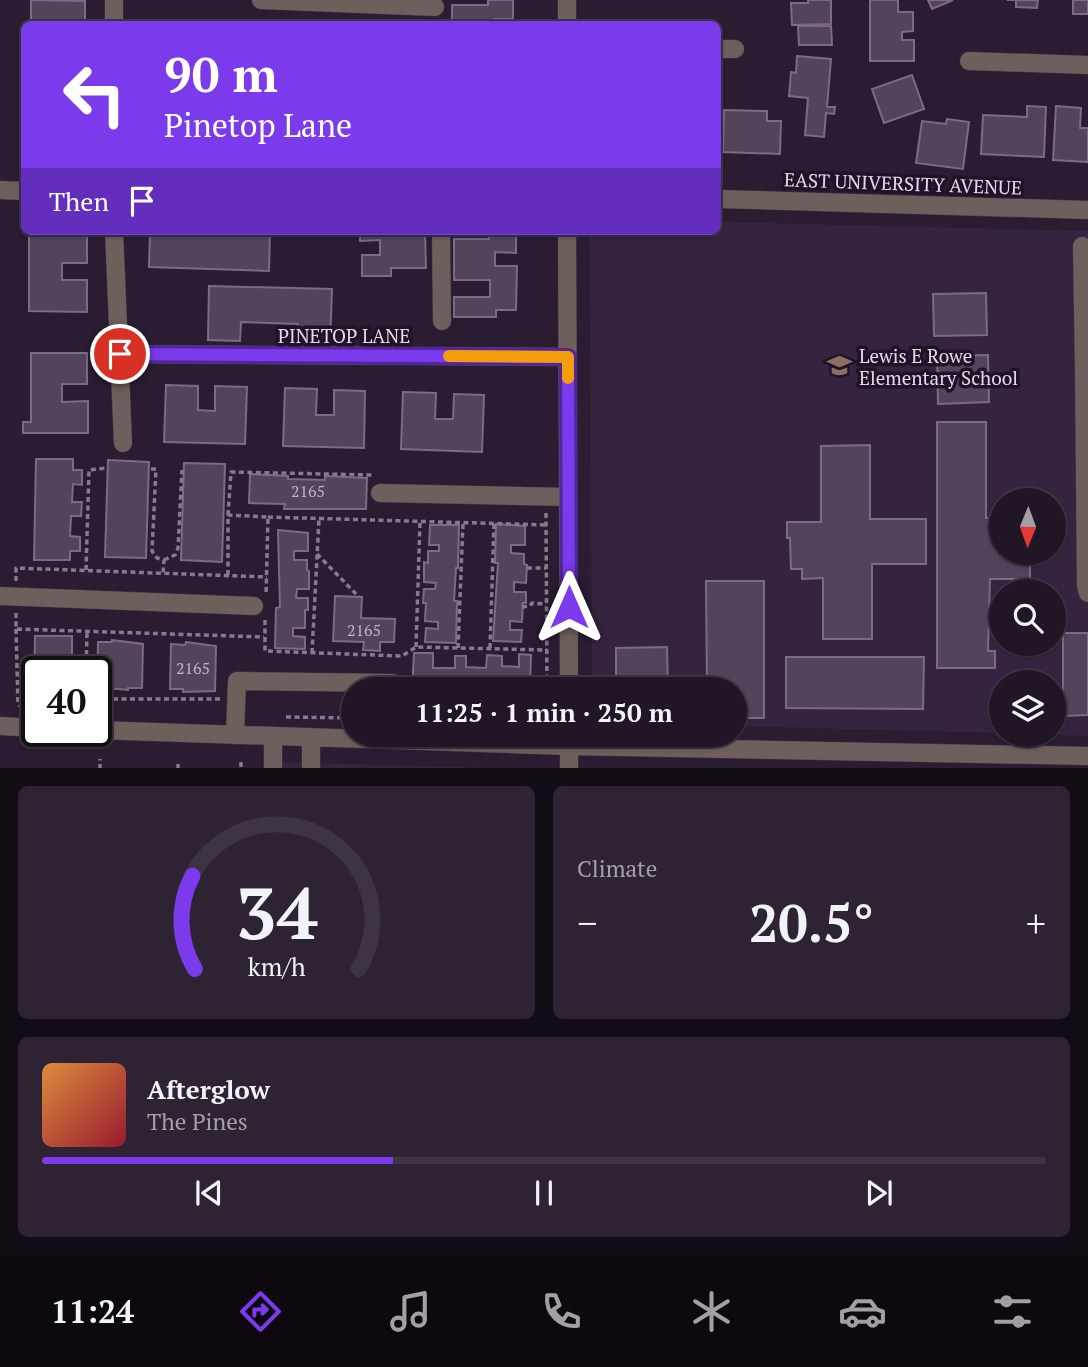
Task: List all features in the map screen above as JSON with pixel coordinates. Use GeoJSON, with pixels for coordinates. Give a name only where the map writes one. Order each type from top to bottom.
{"type":"FeatureCollection","features":[{"type":"Feature","properties":{"kind":"street"},"geometry":{"type":"LineString","coordinates":[[114,0],[114,21]]}},
{"type":"Feature","properties":{"kind":"street"},"geometry":{"type":"LineString","coordinates":[[261,0],[435,11]]}},
{"type":"Feature","properties":{"kind":"street"},"geometry":{"type":"LineString","coordinates":[[567,0],[567,21]]}},
{"type":"Feature","properties":{"kind":"street"},"geometry":{"type":"LineString","coordinates":[[969,61],[1088,65]]}},
{"type":"Feature","properties":{"kind":"street"},"geometry":{"type":"LineString","coordinates":[[0,190],[21,191]]}},
{"type":"Feature","properties":{"kind":"street","name":"EAST UNIVERSITY AVENUE"},"geometry":{"type":"LineString","coordinates":[[721,199],[1088,210]]}},
{"type":"Feature","properties":{"kind":"street"},"geometry":{"type":"LineString","coordinates":[[114,235],[123,443]]}},
{"type":"Feature","properties":{"kind":"street"},"geometry":{"type":"LineString","coordinates":[[441,235],[442,321]]}},
{"type":"Feature","properties":{"kind":"street"},"geometry":{"type":"LineString","coordinates":[[567,235],[569,677]]}},
{"type":"Feature","properties":{"kind":"street"},"geometry":{"type":"LineString","coordinates":[[1082,246],[1088,593]]}},
{"type":"Feature","properties":{"kind":"street","name":"PINETOP LANE"},"geometry":{"type":"LineString","coordinates":[[120,354],[568,357]]}},
{"type":"Feature","properties":{"kind":"street"},"geometry":{"type":"LineString","coordinates":[[380,493],[568,497]]}},
{"type":"Feature","properties":{"kind":"street"},"geometry":{"type":"LineString","coordinates":[[0,596],[262,607]]}},
{"type":"Feature","properties":{"kind":"street"},"geometry":{"type":"LineString","coordinates":[[235,735],[237,681],[341,682]]}},
{"type":"Feature","properties":{"kind":"street"},"geometry":{"type":"LineString","coordinates":[[0,726],[21,727]]}},
{"type":"Feature","properties":{"kind":"street"},"geometry":{"type":"LineString","coordinates":[[112,731],[341,737]]}},
{"type":"Feature","properties":{"kind":"street"},"geometry":{"type":"LineString","coordinates":[[273,736],[273,768]]}},
{"type":"Feature","properties":{"kind":"street"},"geometry":{"type":"LineString","coordinates":[[311,768],[312,737]]}},
{"type":"Feature","properties":{"kind":"street"},"geometry":{"type":"LineString","coordinates":[[569,747],[569,768]]}},
{"type":"Feature","properties":{"kind":"street"},"geometry":{"type":"LineString","coordinates":[[649,747],[822,760],[1088,755]]}},
{"type":"Feature","properties":{"kind":"path"},"geometry":{"type":"LineString","coordinates":[[86,570],[89,470],[106,468]]}},
{"type":"Feature","properties":{"kind":"path"},"geometry":{"type":"LineString","coordinates":[[151,469],[156,469],[152,551],[157,558],[164,560],[175,555],[178,548],[182,470]]}},
{"type":"Feature","properties":{"kind":"path"},"geometry":{"type":"LineString","coordinates":[[228,576],[231,472],[372,475],[380,493]]}},
{"type":"Feature","properties":{"kind":"path"},"geometry":{"type":"LineString","coordinates":[[546,497],[547,677]]}},
{"type":"Feature","properties":{"kind":"path"},"geometry":{"type":"LineString","coordinates":[[228,515],[546,525]]}},
{"type":"Feature","properties":{"kind":"path"},"geometry":{"type":"LineString","coordinates":[[268,517],[262,607],[265,651],[402,656],[416,647],[547,650]]}},
{"type":"Feature","properties":{"kind":"path"},"geometry":{"type":"LineString","coordinates":[[312,653],[319,519]]}},
{"type":"Feature","properties":{"kind":"path"},"geometry":{"type":"LineString","coordinates":[[416,647],[420,522]]}},
{"type":"Feature","properties":{"kind":"path"},"geometry":{"type":"LineString","coordinates":[[458,648],[463,523]]}},
{"type":"Feature","properties":{"kind":"path"},"geometry":{"type":"LineString","coordinates":[[490,648],[495,523]]}},
{"type":"Feature","properties":{"kind":"path"},"geometry":{"type":"LineString","coordinates":[[317,554],[359,597]]}},
{"type":"Feature","properties":{"kind":"path"},"geometry":{"type":"LineString","coordinates":[[163,573],[164,560]]}},
{"type":"Feature","properties":{"kind":"path"},"geometry":{"type":"LineString","coordinates":[[527,568],[546,568]]}},
{"type":"Feature","properties":{"kind":"path"},"geometry":{"type":"LineString","coordinates":[[522,607],[530,606],[531,603],[546,604]]}},
{"type":"Feature","properties":{"kind":"path"},"geometry":{"type":"LineString","coordinates":[[16,629],[18,705],[21,706]]}},
{"type":"Feature","properties":{"kind":"path"},"geometry":{"type":"LineString","coordinates":[[86,656],[87,632]]}},
{"type":"Feature","properties":{"kind":"path"},"geometry":{"type":"LineString","coordinates":[[112,699],[236,700]]}},
{"type":"Feature","properties":{"kind":"path"},"geometry":{"type":"LineString","coordinates":[[100,759],[100,768]]}},
{"type":"Feature","properties":{"kind":"path"},"geometry":{"type":"LineString","coordinates":[[178,761],[178,768]]}},
{"type":"Feature","properties":{"kind":"path"},"geometry":{"type":"LineString","coordinates":[[241,762],[241,768]]}},
{"type":"Feature","properties":{"kind":"shaded area","name":"Lewis E Rowe Elementary School"},"geometry":{"type":"Polygon","coordinates":[[[721,222],[1088,231],[1088,736],[1066,735],[1066,670],[989,670],[989,733],[747,726],[747,677],[592,677],[590,235],[721,235],[721,222]]]}},
{"type":"Feature","properties":{"kind":"shaded area"},"geometry":{"type":"Polygon","coordinates":[[[281,762],[489,768],[281,768],[281,762]]]}},
{"type":"Feature","properties":{"kind":"building"},"geometry":{"type":"Polygon","coordinates":[[[31,0],[85,1],[85,21],[31,21],[31,0]]]}},
{"type":"Feature","properties":{"kind":"building"},"geometry":{"type":"Polygon","coordinates":[[[488,0],[513,0],[513,19],[452,21],[452,5],[488,5],[488,0]]]}},
{"type":"Feature","properties":{"kind":"building"},"geometry":{"type":"Polygon","coordinates":[[[808,0],[831,0],[831,24],[792,25],[791,3],[808,3],[808,0]]]}},
{"type":"Feature","properties":{"kind":"building"},"geometry":{"type":"Polygon","coordinates":[[[870,0],[898,0],[898,12],[913,12],[913,31],[902,32],[902,40],[914,40],[914,61],[870,61],[870,0]]]}},
{"type":"Feature","properties":{"kind":"building"},"geometry":{"type":"Polygon","coordinates":[[[928,0],[953,0],[932,9],[928,0]]]}},
{"type":"Feature","properties":{"kind":"building"},"geometry":{"type":"Polygon","coordinates":[[[1016,0],[1038,0],[1037,8],[1016,7],[1016,0]]]}},
{"type":"Feature","properties":{"kind":"building"},"geometry":{"type":"Polygon","coordinates":[[[1073,0],[1088,0],[1088,14],[1073,14],[1073,0]]]}},
{"type":"Feature","properties":{"kind":"building"},"geometry":{"type":"Polygon","coordinates":[[[798,26],[831,26],[832,45],[799,45],[798,26]]]}},
{"type":"Feature","properties":{"kind":"building"},"geometry":{"type":"Polygon","coordinates":[[[797,56],[831,59],[827,107],[835,107],[834,114],[826,113],[824,137],[805,135],[808,98],[789,96],[791,72],[796,73],[797,56]]]}},
{"type":"Feature","properties":{"kind":"building"},"geometry":{"type":"Polygon","coordinates":[[[912,75],[924,109],[884,123],[872,89],[912,75]]]}},
{"type":"Feature","properties":{"kind":"building"},"geometry":{"type":"Polygon","coordinates":[[[1027,106],[1046,107],[1044,157],[981,154],[983,115],[1027,117],[1027,106]]]}},
{"type":"Feature","properties":{"kind":"building"},"geometry":{"type":"Polygon","coordinates":[[[1056,106],[1081,108],[1080,128],[1088,128],[1088,162],[1053,160],[1056,106]]]}},
{"type":"Feature","properties":{"kind":"building"},"geometry":{"type":"Polygon","coordinates":[[[724,110],[767,111],[767,121],[781,121],[780,154],[723,152],[724,110]]]}},
{"type":"Feature","properties":{"kind":"building"},"geometry":{"type":"Polygon","coordinates":[[[947,119],[969,122],[963,169],[916,163],[922,121],[946,124],[947,119]]]}},
{"type":"Feature","properties":{"kind":"building"},"geometry":{"type":"Polygon","coordinates":[[[29,235],[87,235],[87,263],[62,263],[62,280],[87,280],[87,312],[29,311],[29,235]]]}},
{"type":"Feature","properties":{"kind":"building"},"geometry":{"type":"Polygon","coordinates":[[[150,235],[270,235],[269,271],[149,267],[150,235]]]}},
{"type":"Feature","properties":{"kind":"building"},"geometry":{"type":"Polygon","coordinates":[[[360,235],[425,235],[426,268],[391,268],[391,276],[362,276],[362,255],[380,255],[380,240],[360,241],[360,235]]]}},
{"type":"Feature","properties":{"kind":"building"},"geometry":{"type":"Polygon","coordinates":[[[489,235],[516,235],[516,253],[495,252],[495,266],[517,266],[516,310],[496,310],[496,317],[454,317],[454,297],[490,297],[490,280],[454,280],[454,239],[489,239],[489,235]]]}},
{"type":"Feature","properties":{"kind":"building"},"geometry":{"type":"Polygon","coordinates":[[[209,286],[332,289],[330,345],[297,344],[298,324],[241,322],[240,341],[208,340],[209,286]]]}},
{"type":"Feature","properties":{"kind":"building"},"geometry":{"type":"Polygon","coordinates":[[[986,293],[987,335],[934,336],[933,294],[986,293]]]}},
{"type":"Feature","properties":{"kind":"building"},"geometry":{"type":"Polygon","coordinates":[[[31,353],[87,353],[87,384],[62,384],[62,402],[88,401],[88,433],[23,433],[23,422],[31,422],[31,353]]]}},
{"type":"Feature","properties":{"kind":"building"},"geometry":{"type":"Polygon","coordinates":[[[988,355],[989,402],[938,404],[937,356],[988,355]]]}},
{"type":"Feature","properties":{"kind":"building"},"geometry":{"type":"Polygon","coordinates":[[[166,385],[198,386],[198,410],[215,411],[215,386],[247,387],[245,444],[164,442],[166,385]]]}},
{"type":"Feature","properties":{"kind":"building"},"geometry":{"type":"Polygon","coordinates":[[[285,388],[317,389],[316,415],[334,415],[334,390],[365,391],[364,448],[283,446],[285,388]]]}},
{"type":"Feature","properties":{"kind":"building"},"geometry":{"type":"Polygon","coordinates":[[[403,392],[436,393],[435,419],[453,419],[454,394],[484,395],[482,452],[401,449],[403,392]]]}},
{"type":"Feature","properties":{"kind":"building"},"geometry":{"type":"Polygon","coordinates":[[[937,422],[986,422],[989,565],[1030,565],[1030,579],[989,579],[988,651],[989,656],[995,656],[995,668],[937,668],[937,422]]]}},
{"type":"Feature","properties":{"kind":"building"},"geometry":{"type":"Polygon","coordinates":[[[870,445],[870,519],[926,519],[926,564],[872,564],[872,639],[823,639],[823,578],[802,579],[802,569],[791,569],[787,522],[821,522],[821,446],[870,445]]]}},
{"type":"Feature","properties":{"kind":"building"},"geometry":{"type":"Polygon","coordinates":[[[36,459],[73,459],[73,470],[82,470],[82,485],[73,484],[72,502],[82,502],[81,516],[71,516],[70,536],[80,537],[80,551],[70,551],[70,560],[34,560],[36,459]]]}},
{"type":"Feature","properties":{"kind":"building"},"geometry":{"type":"Polygon","coordinates":[[[108,460],[149,462],[146,558],[105,557],[108,460]]]}},
{"type":"Feature","properties":{"kind":"building"},"geometry":{"type":"Polygon","coordinates":[[[184,463],[225,464],[222,562],[181,560],[184,463]]]}},
{"type":"Feature","properties":{"kind":"building"},"geometry":{"type":"Polygon","coordinates":[[[250,474],[288,476],[288,479],[325,480],[325,476],[367,478],[366,509],[284,509],[285,504],[249,503],[250,474]]]}},
{"type":"Feature","properties":{"kind":"building"},"geometry":{"type":"Polygon","coordinates":[[[496,524],[525,526],[525,545],[511,545],[511,553],[524,554],[524,564],[527,565],[526,583],[514,582],[514,592],[526,592],[522,622],[510,621],[510,630],[522,630],[521,642],[493,641],[498,563],[495,563],[496,524]]]}},
{"type":"Feature","properties":{"kind":"building"},"geometry":{"type":"Polygon","coordinates":[[[430,525],[459,525],[454,601],[457,601],[456,643],[425,642],[426,628],[438,629],[438,622],[425,621],[426,603],[423,603],[424,589],[435,589],[436,583],[424,582],[424,562],[428,563],[428,551],[439,551],[439,545],[429,545],[430,525]]]}},
{"type":"Feature","properties":{"kind":"building"},"geometry":{"type":"Polygon","coordinates":[[[278,530],[308,533],[308,551],[294,551],[294,560],[307,560],[309,571],[309,589],[297,589],[296,598],[308,598],[305,628],[293,628],[293,636],[305,637],[305,649],[275,648],[276,608],[280,607],[278,530]]]}},
{"type":"Feature","properties":{"kind":"building"},"geometry":{"type":"Polygon","coordinates":[[[706,581],[764,581],[764,718],[747,718],[747,677],[707,677],[706,581]]]}},
{"type":"Feature","properties":{"kind":"building"},"geometry":{"type":"Polygon","coordinates":[[[335,596],[362,597],[361,618],[395,619],[394,642],[380,642],[380,651],[363,650],[364,642],[333,641],[335,596]]]}},
{"type":"Feature","properties":{"kind":"building"},"geometry":{"type":"Polygon","coordinates":[[[1066,633],[1088,633],[1088,715],[1066,716],[1066,670],[1063,670],[1066,633]]]}},
{"type":"Feature","properties":{"kind":"building"},"geometry":{"type":"Polygon","coordinates":[[[35,636],[72,636],[72,656],[35,656],[35,636]]]}},
{"type":"Feature","properties":{"kind":"building"},"geometry":{"type":"Polygon","coordinates":[[[98,642],[143,644],[142,688],[112,688],[112,656],[98,656],[98,642]]]}},
{"type":"Feature","properties":{"kind":"building"},"geometry":{"type":"Polygon","coordinates":[[[186,642],[216,646],[215,691],[183,692],[183,689],[170,689],[171,644],[185,645],[186,642]]]}},
{"type":"Feature","properties":{"kind":"building"},"geometry":{"type":"Polygon","coordinates":[[[667,647],[668,677],[616,677],[616,648],[667,647]]]}},
{"type":"Feature","properties":{"kind":"building"},"geometry":{"type":"Polygon","coordinates":[[[414,653],[433,653],[433,668],[455,668],[455,656],[466,656],[466,667],[486,668],[487,655],[502,656],[502,666],[519,667],[519,654],[531,655],[530,677],[413,677],[414,653]]]}},
{"type":"Feature","properties":{"kind":"building"},"geometry":{"type":"Polygon","coordinates":[[[786,657],[924,657],[923,709],[786,708],[786,657]]]}},
{"type":"Feature","properties":{"kind":"slow traffic"},"geometry":{"type":"LineString","coordinates":[[449,356],[568,357],[568,378]]}},
{"type":"Feature","properties":{"kind":"place","name":"Lewis E Rowe Elementary School"},"geometry":{"type":"Point","coordinates":[839,366]}},
{"type":"Feature","properties":{"kind":"route"},"geometry":{"type":"LineString","coordinates":[[120,354],[568,357],[569,607]]}}]}
